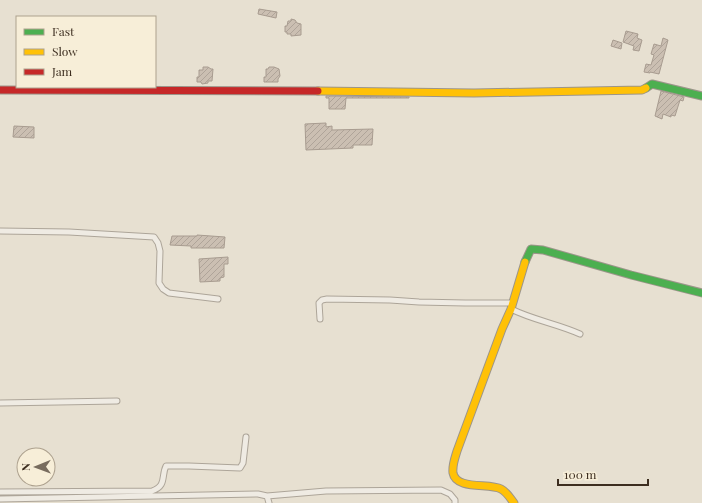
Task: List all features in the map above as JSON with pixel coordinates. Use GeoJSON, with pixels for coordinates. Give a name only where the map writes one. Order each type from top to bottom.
{"type":"FeatureCollection","features":[{"type":"Feature","properties":{"kind":"street"},"geometry":{"type":"LineString","coordinates":[[0,90],[212,90],[474,93],[642,90],[652,84],[702,96]]}},
{"type":"Feature","properties":{"kind":"street"},"geometry":{"type":"LineString","coordinates":[[0,231],[69,232],[154,237],[158,243],[160,251],[159,283],[163,289],[169,293],[218,299]]}},
{"type":"Feature","properties":{"kind":"street"},"geometry":{"type":"LineString","coordinates":[[514,503],[509,496],[498,487],[481,484],[465,485],[460,483],[454,475],[453,467],[457,451],[512,306],[526,257],[531,249],[536,249],[702,293]]}},
{"type":"Feature","properties":{"kind":"street"},"geometry":{"type":"LineString","coordinates":[[320,320],[319,303],[322,300],[327,299],[465,303],[505,302],[526,316],[563,326],[580,334]]}},
{"type":"Feature","properties":{"kind":"street"},"geometry":{"type":"LineString","coordinates":[[0,403],[117,402]]}},
{"type":"Feature","properties":{"kind":"street"},"geometry":{"type":"LineString","coordinates":[[0,492],[152,491],[159,488],[162,484],[166,466],[240,468],[243,463],[246,437]]}},
{"type":"Feature","properties":{"kind":"street"},"geometry":{"type":"LineString","coordinates":[[0,499],[258,494],[267,496],[326,491],[441,490],[450,494],[456,500],[455,503]]}},
{"type":"Feature","properties":{"kind":"street"},"geometry":{"type":"LineString","coordinates":[[267,496],[269,503]]}},
{"type":"Feature","properties":{"kind":"building"},"geometry":{"type":"Polygon","coordinates":[[[259,9],[277,12],[276,18],[258,14],[259,9]]]}},
{"type":"Feature","properties":{"kind":"building"},"geometry":{"type":"Polygon","coordinates":[[[291,19],[301,24],[301,35],[291,36],[291,34],[287,34],[287,32],[285,32],[285,26],[287,26],[288,21],[291,21],[291,19]]]}},
{"type":"Feature","properties":{"kind":"building"},"geometry":{"type":"Polygon","coordinates":[[[626,31],[638,34],[637,38],[642,40],[639,51],[633,50],[634,46],[623,42],[626,31]]]}},
{"type":"Feature","properties":{"kind":"building"},"geometry":{"type":"Polygon","coordinates":[[[663,38],[668,40],[659,74],[644,72],[646,64],[651,65],[654,55],[651,54],[654,44],[661,46],[663,38]]]}},
{"type":"Feature","properties":{"kind":"building"},"geometry":{"type":"Polygon","coordinates":[[[613,40],[622,43],[621,49],[611,46],[613,40]]]}},
{"type":"Feature","properties":{"kind":"building"},"geometry":{"type":"Polygon","coordinates":[[[203,67],[213,69],[212,81],[202,84],[201,82],[197,82],[197,77],[199,77],[199,70],[203,70],[203,67]]]}},
{"type":"Feature","properties":{"kind":"building"},"geometry":{"type":"Polygon","coordinates":[[[269,67],[279,69],[280,76],[278,82],[264,82],[264,77],[266,77],[266,69],[269,67]]]}},
{"type":"Feature","properties":{"kind":"building"},"geometry":{"type":"Polygon","coordinates":[[[661,91],[684,97],[683,101],[680,100],[675,116],[671,115],[671,117],[663,114],[662,119],[655,116],[661,91]]]}},
{"type":"Feature","properties":{"kind":"building"},"geometry":{"type":"Polygon","coordinates":[[[326,96],[409,98],[346,98],[345,109],[329,109],[329,98],[326,98],[326,96]]]}},
{"type":"Feature","properties":{"kind":"building"},"geometry":{"type":"Polygon","coordinates":[[[326,123],[326,127],[332,126],[332,130],[373,129],[372,145],[353,145],[353,148],[306,150],[305,124],[326,123]]]}},
{"type":"Feature","properties":{"kind":"building"},"geometry":{"type":"Polygon","coordinates":[[[14,126],[34,127],[34,138],[13,137],[14,126]]]}},
{"type":"Feature","properties":{"kind":"building"},"geometry":{"type":"Polygon","coordinates":[[[197,235],[225,237],[224,248],[191,248],[191,246],[170,245],[172,236],[197,235]]]}},
{"type":"Feature","properties":{"kind":"building"},"geometry":{"type":"Polygon","coordinates":[[[228,257],[228,264],[224,264],[224,277],[220,278],[220,281],[200,282],[199,259],[228,257]]]}},
{"type":"Feature","properties":{"kind":"traffic: fast"},"geometry":{"type":"LineString","coordinates":[[646,88],[652,84],[702,96]]}},
{"type":"Feature","properties":{"kind":"traffic: fast"},"geometry":{"type":"LineString","coordinates":[[525,262],[531,249],[543,250],[702,293]]}},
{"type":"Feature","properties":{"kind":"traffic: slow"},"geometry":{"type":"LineString","coordinates":[[318,91],[474,93],[642,90],[646,88]]}},
{"type":"Feature","properties":{"kind":"traffic: slow"},"geometry":{"type":"LineString","coordinates":[[514,503],[507,493],[496,487],[460,482],[455,478],[453,467],[457,451],[502,329],[511,309],[525,262]]}},
{"type":"Feature","properties":{"kind":"traffic: jam"},"geometry":{"type":"LineString","coordinates":[[0,90],[318,91]]}}]}
